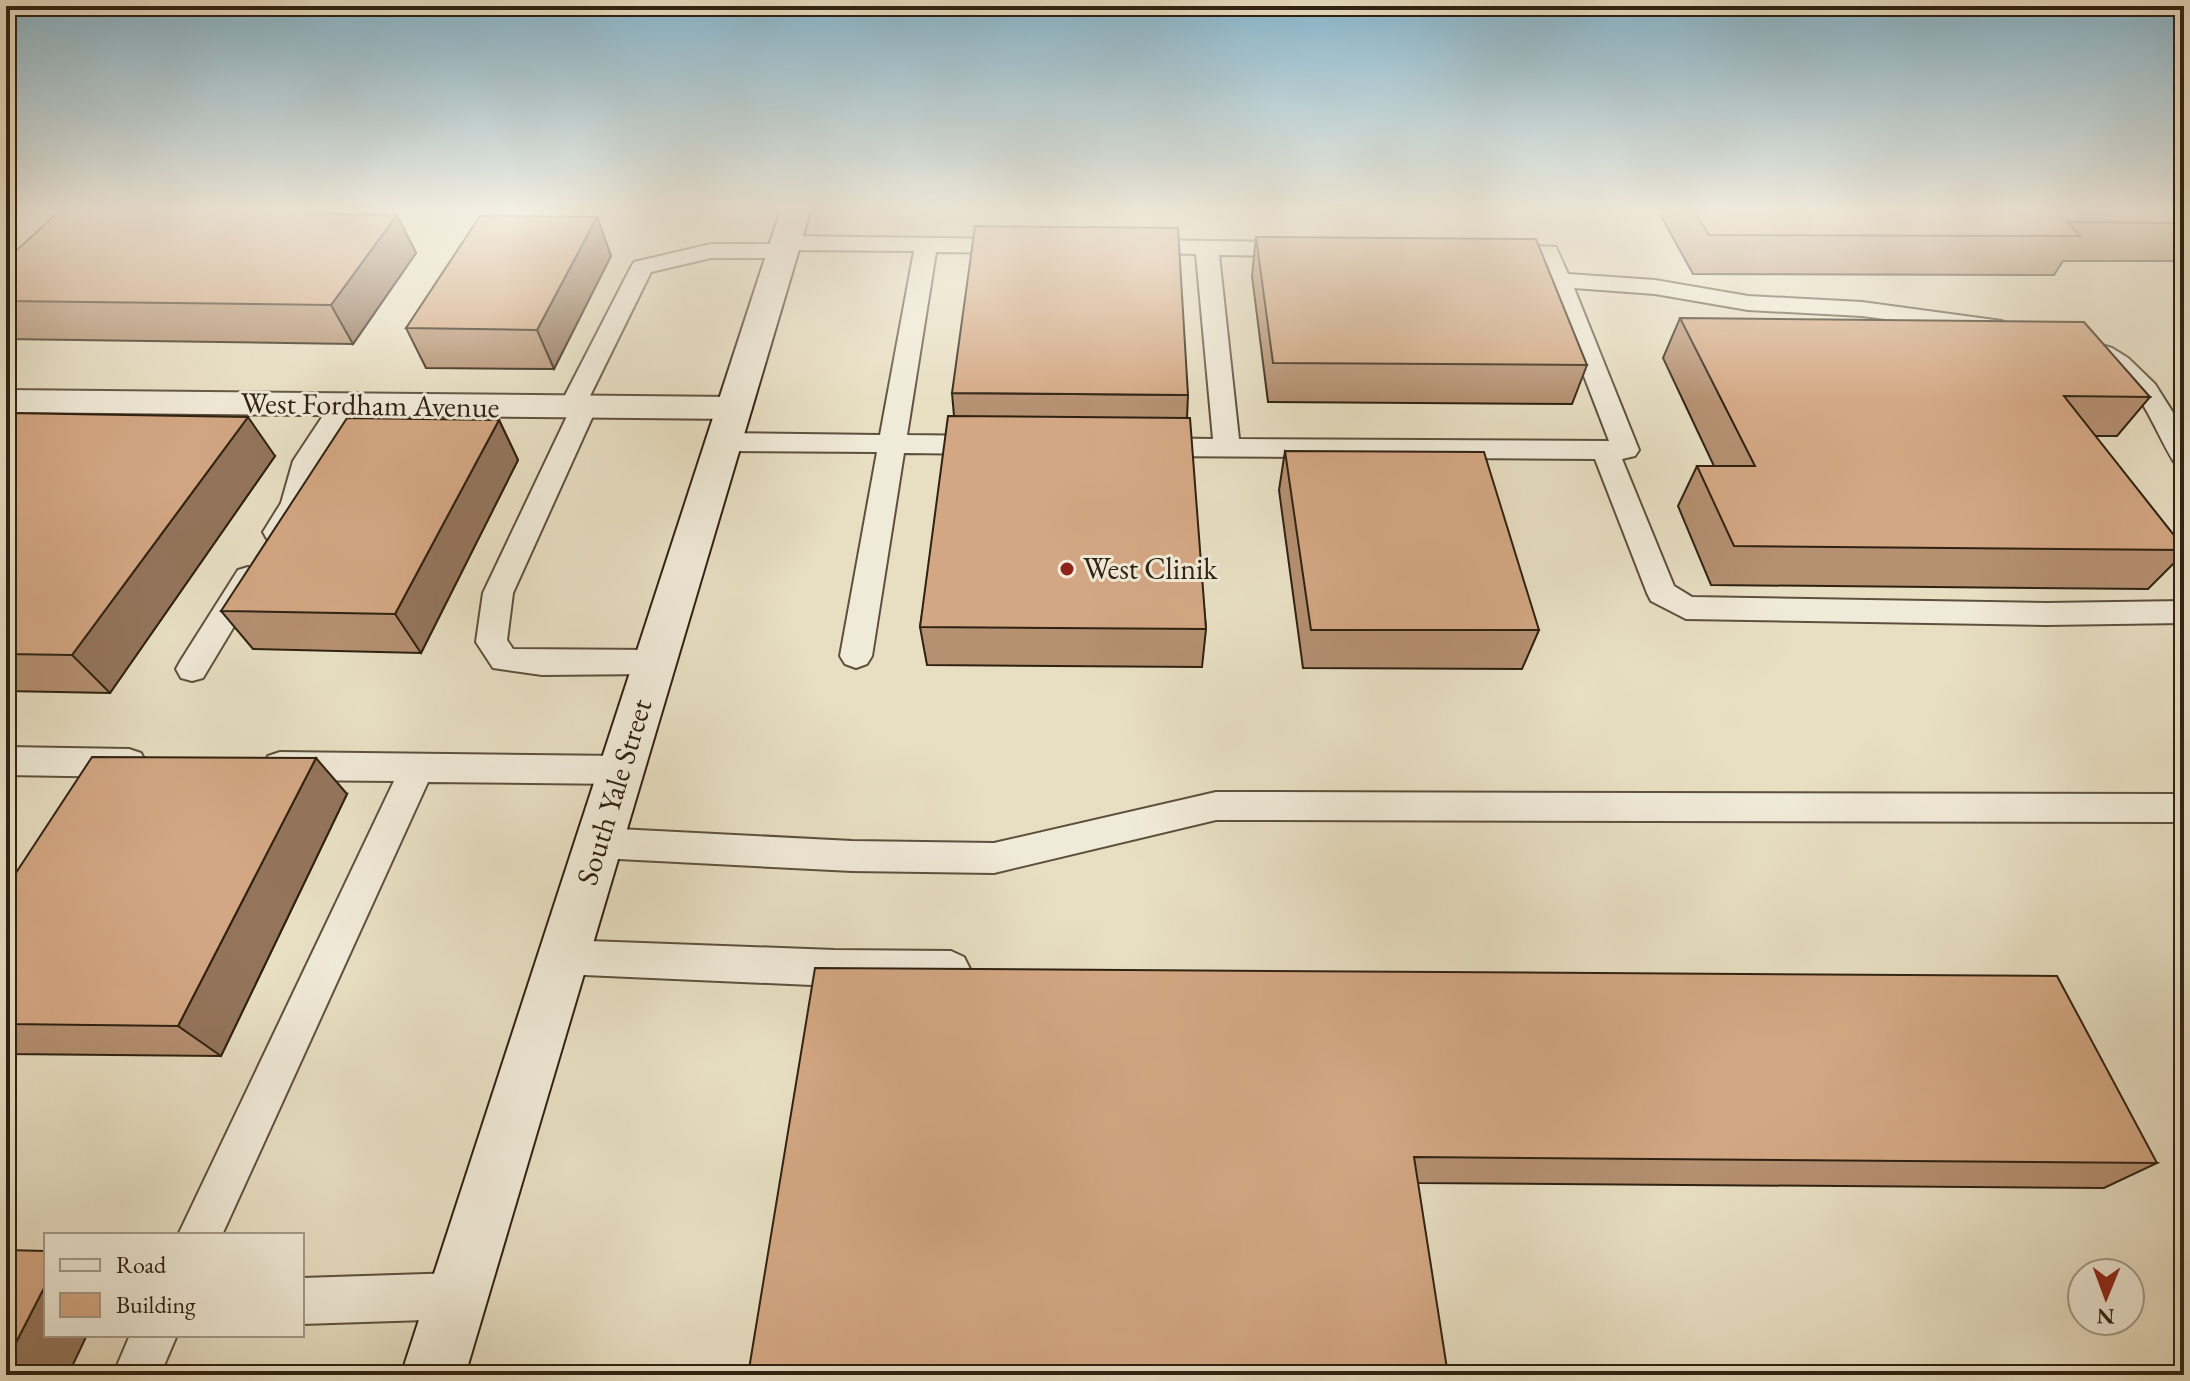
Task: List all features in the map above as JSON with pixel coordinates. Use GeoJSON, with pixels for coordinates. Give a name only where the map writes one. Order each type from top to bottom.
{"type":"FeatureCollection","features":[{"type":"Feature","properties":{"kind":"street","name":"South Yale Street"},"geometry":{"type":"LineString","coordinates":[[433,1375],[776,273]]}},
{"type":"Feature","properties":{"kind":"street","name":"West Fordham Avenue"},"geometry":{"type":"LineString","coordinates":[[6,401],[578,407],[728,425]]}},
{"type":"Feature","properties":{"kind":"lane"},"geometry":{"type":"LineString","coordinates":[[639,273],[498,593],[491,642],[504,660],[542,663],[654,662]]}},
{"type":"Feature","properties":{"kind":"lane"},"geometry":{"type":"LineString","coordinates":[[856,656],[921,273]]}},
{"type":"Feature","properties":{"kind":"lane"},"geometry":{"type":"LineString","coordinates":[[1210,273],[1227,447]]}},
{"type":"Feature","properties":{"kind":"lane"},"geometry":{"type":"LineString","coordinates":[[1133,446],[1626,450],[1556,273]]}},
{"type":"Feature","properties":{"kind":"lane"},"geometry":{"type":"LineString","coordinates":[[1559,280],[1655,287],[1748,303],[1862,309],[2012,328]]}},
{"type":"Feature","properties":{"kind":"lane"},"geometry":{"type":"LineString","coordinates":[[2065,342],[2092,348],[2123,365],[2156,401],[2184,456]]}},
{"type":"Feature","properties":{"kind":"lane"},"geometry":{"type":"LineString","coordinates":[[192,669],[295,504],[307,461],[343,405]]}},
{"type":"Feature","properties":{"kind":"lane"},"geometry":{"type":"LineString","coordinates":[[728,425],[891,445],[1008,446]]}},
{"type":"Feature","properties":{"kind":"lane"},"geometry":{"type":"LineString","coordinates":[[1605,450],[1662,593],[1686,608],[2046,614],[2184,612]]}},
{"type":"Feature","properties":{"kind":"lane"},"geometry":{"type":"LineString","coordinates":[[6,761],[167,764]]}},
{"type":"Feature","properties":{"kind":"lane"},"geometry":{"type":"LineString","coordinates":[[95,802],[120,763]]}},
{"type":"Feature","properties":{"kind":"lane"},"geometry":{"type":"LineString","coordinates":[[245,766],[621,770]]}},
{"type":"Feature","properties":{"kind":"lane"},"geometry":{"type":"LineString","coordinates":[[201,1233],[417,769]]}},
{"type":"Feature","properties":{"kind":"lane"},"geometry":{"type":"LineString","coordinates":[[599,843],[852,856],[994,858],[1216,806],[2177,808]]}},
{"type":"Feature","properties":{"kind":"lane"},"geometry":{"type":"LineString","coordinates":[[562,957],[819,967],[993,969]]}},
{"type":"Feature","properties":{"kind":"lane"},"geometry":{"type":"LineString","coordinates":[[304,1301],[457,1296]]}},
{"type":"Feature","properties":{"kind":"lane"},"geometry":{"type":"LineString","coordinates":[[136,1375],[153,1337]]}},
{"type":"Feature","properties":{"kind":"building"},"geometry":{"type":"Polygon","coordinates":[[[6,273],[354,273],[331,305],[6,301],[6,273]]]}},
{"type":"Feature","properties":{"kind":"building"},"geometry":{"type":"Polygon","coordinates":[[[442,273],[567,273],[537,330],[406,328],[442,273]]]}},
{"type":"Feature","properties":{"kind":"building"},"geometry":{"type":"Polygon","coordinates":[[[968,273],[1181,273],[1188,395],[952,393],[968,273]]]}},
{"type":"Feature","properties":{"kind":"building"},"geometry":{"type":"Polygon","coordinates":[[[1261,273],[1550,273],[1587,365],[1273,363],[1261,273]]]}},
{"type":"Feature","properties":{"kind":"building"},"geometry":{"type":"Polygon","coordinates":[[[1680,318],[2084,322],[2150,397],[2064,396],[2184,550],[1734,546],[1697,466],[1755,466],[1680,318]]]}},
{"type":"Feature","properties":{"kind":"building"},"geometry":{"type":"Polygon","coordinates":[[[7,413],[248,417],[72,655],[6,654],[7,413]]]}},
{"type":"Feature","properties":{"kind":"building","name":"West Clinik"},"geometry":{"type":"Polygon","coordinates":[[[948,416],[1190,418],[1206,629],[920,627],[948,416]]]}},
{"type":"Feature","properties":{"kind":"building"},"geometry":{"type":"Polygon","coordinates":[[[347,418],[499,420],[395,614],[221,611],[347,418]]]}},
{"type":"Feature","properties":{"kind":"building"},"geometry":{"type":"Polygon","coordinates":[[[1285,451],[1484,452],[1539,630],[1311,630],[1285,451]]]}},
{"type":"Feature","properties":{"kind":"building"},"geometry":{"type":"Polygon","coordinates":[[[92,757],[316,758],[178,1026],[6,1024],[6,888],[92,757]]]}},
{"type":"Feature","properties":{"kind":"building"},"geometry":{"type":"Polygon","coordinates":[[[815,968],[2057,976],[2157,1163],[1414,1157],[1448,1375],[748,1375],[815,968]]]}},
{"type":"Feature","properties":{"kind":"building"},"geometry":{"type":"Polygon","coordinates":[[[6,1250],[44,1251],[44,1288],[6,1362],[6,1250]]]}},
{"type":"Feature","properties":{"kind":"place","name":"West Clinik"},"geometry":{"type":"Point","coordinates":[1067,569]}}]}
